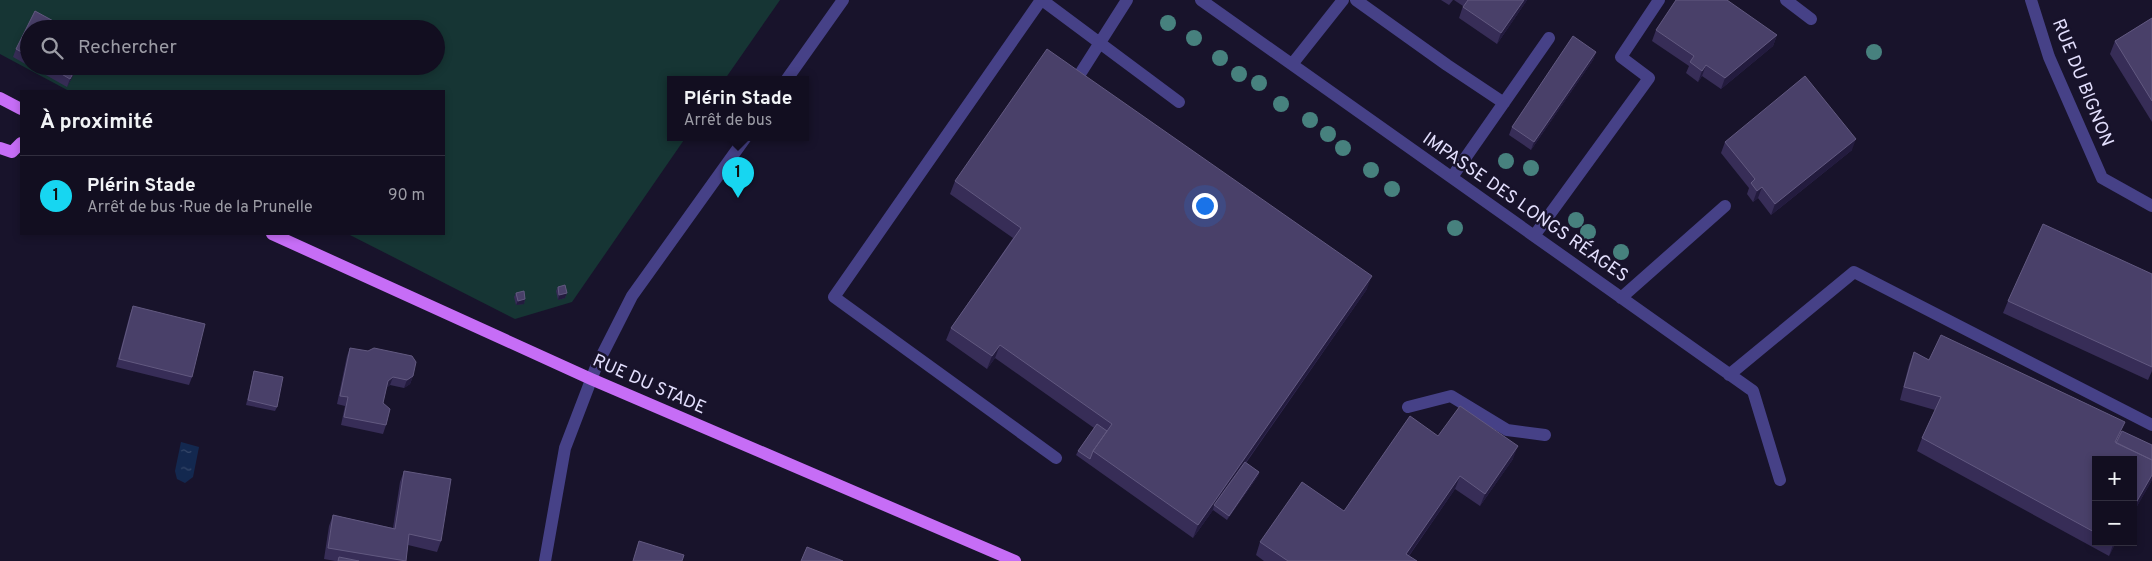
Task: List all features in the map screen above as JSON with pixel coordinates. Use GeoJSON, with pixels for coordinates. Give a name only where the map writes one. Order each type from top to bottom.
{"type":"FeatureCollection","features":[{"type":"Feature","properties":{"kind":"main road"},"geometry":{"type":"LineString","coordinates":[[0,98],[20,109]]}},
{"type":"Feature","properties":{"kind":"main road","name":"RUE DU STADE"},"geometry":{"type":"LineString","coordinates":[[274,235],[591,379],[1015,561]]}},
{"type":"Feature","properties":{"kind":"street"},"geometry":{"type":"LineString","coordinates":[[789,76],[842,0]]}},
{"type":"Feature","properties":{"kind":"street"},"geometry":{"type":"LineString","coordinates":[[1056,458],[834,297],[1042,0],[1179,102]]}},
{"type":"Feature","properties":{"kind":"street"},"geometry":{"type":"LineString","coordinates":[[1080,74],[1127,0]]}},
{"type":"Feature","properties":{"kind":"street","name":"IMPASSE DES LONGS RÉAGES"},"geometry":{"type":"LineString","coordinates":[[1201,0],[1293,63],[1753,391],[1780,480]]}},
{"type":"Feature","properties":{"kind":"street"},"geometry":{"type":"LineString","coordinates":[[1293,63],[1343,0]]}},
{"type":"Feature","properties":{"kind":"street"},"geometry":{"type":"LineString","coordinates":[[1356,0],[1447,66],[1504,103]]}},
{"type":"Feature","properties":{"kind":"street"},"geometry":{"type":"LineString","coordinates":[[1534,236],[1649,78],[1620,57],[1659,0]]}},
{"type":"Feature","properties":{"kind":"street"},"geometry":{"type":"LineString","coordinates":[[1786,0],[1811,19]]}},
{"type":"Feature","properties":{"kind":"street","name":"RUE DU BIGNON"},"geometry":{"type":"LineString","coordinates":[[2031,0],[2049,57],[2102,178],[2152,206]]}},
{"type":"Feature","properties":{"kind":"street"},"geometry":{"type":"LineString","coordinates":[[1452,177],[1549,38]]}},
{"type":"Feature","properties":{"kind":"street"},"geometry":{"type":"LineString","coordinates":[[545,561],[565,448],[591,379],[632,296],[743,141]]}},
{"type":"Feature","properties":{"kind":"street"},"geometry":{"type":"LineString","coordinates":[[1621,298],[1725,206]]}},
{"type":"Feature","properties":{"kind":"street"},"geometry":{"type":"LineString","coordinates":[[1730,375],[1854,272],[2152,425]]}},
{"type":"Feature","properties":{"kind":"street"},"geometry":{"type":"LineString","coordinates":[[1408,407],[1451,396],[1506,430],[1545,435]]}},
{"type":"Feature","properties":{"kind":"green space"},"geometry":{"type":"Polygon","coordinates":[[[0,0],[780,0],[727,76],[667,76],[667,141],[683,141],[572,302],[515,319],[350,235],[445,235],[445,90],[67,90],[39,75],[445,75],[445,20],[20,20],[20,65],[0,54],[0,0]]]}},
{"type":"Feature","properties":{"kind":"water"},"geometry":{"type":"Polygon","coordinates":[[[181,442],[199,447],[193,477],[185,483],[177,479],[175,471],[181,442]]]}},
{"type":"Feature","properties":{"kind":"building"},"geometry":{"type":"Polygon","coordinates":[[[1468,0],[1524,0],[1501,33],[1463,7],[1468,0]]]}},
{"type":"Feature","properties":{"kind":"building"},"geometry":{"type":"Polygon","coordinates":[[[1676,0],[1727,0],[1777,35],[1725,78],[1706,65],[1702,71],[1690,62],[1694,56],[1656,30],[1676,0]]]}},
{"type":"Feature","properties":{"kind":"building"},"geometry":{"type":"Polygon","coordinates":[[[35,11],[52,20],[30,20],[35,11]]]}},
{"type":"Feature","properties":{"kind":"building"},"geometry":{"type":"Polygon","coordinates":[[[2152,18],[2152,101],[2115,41],[2152,18]]]}},
{"type":"Feature","properties":{"kind":"building"},"geometry":{"type":"Polygon","coordinates":[[[1573,36],[1596,52],[1534,142],[1512,127],[1573,36]]]}},
{"type":"Feature","properties":{"kind":"building"},"geometry":{"type":"Polygon","coordinates":[[[20,41],[20,51],[16,49],[20,41]]]}},
{"type":"Feature","properties":{"kind":"building"},"geometry":{"type":"Polygon","coordinates":[[[1047,49],[1372,276],[1198,525],[1093,451],[1112,424],[1000,345],[992,356],[951,328],[1021,228],[955,181],[1047,49]]]}},
{"type":"Feature","properties":{"kind":"building"},"geometry":{"type":"Polygon","coordinates":[[[63,75],[72,75],[70,79],[63,75]]]}},
{"type":"Feature","properties":{"kind":"building"},"geometry":{"type":"Polygon","coordinates":[[[1805,76],[1856,139],[1775,204],[1762,187],[1757,191],[1751,183],[1755,179],[1725,142],[1805,76]]]}},
{"type":"Feature","properties":{"kind":"building"},"geometry":{"type":"Polygon","coordinates":[[[2043,224],[2152,274],[2152,367],[2008,301],[2043,224]]]}},
{"type":"Feature","properties":{"kind":"building"},"geometry":{"type":"Polygon","coordinates":[[[565,285],[567,293],[559,295],[558,287],[565,285]]]}},
{"type":"Feature","properties":{"kind":"building"},"geometry":{"type":"Polygon","coordinates":[[[524,291],[525,299],[518,301],[516,293],[524,291]]]}},
{"type":"Feature","properties":{"kind":"building"},"geometry":{"type":"Polygon","coordinates":[[[133,306],[205,324],[192,377],[119,359],[133,306]]]}},
{"type":"Feature","properties":{"kind":"building"},"geometry":{"type":"Polygon","coordinates":[[[1941,335],[2125,422],[2115,442],[2152,460],[2152,475],[2137,501],[2137,456],[2092,456],[2092,531],[1922,438],[1941,397],[1904,387],[1914,352],[1929,360],[1941,335]]]}},
{"type":"Feature","properties":{"kind":"building"},"geometry":{"type":"Polygon","coordinates":[[[350,348],[368,351],[374,348],[412,356],[416,362],[413,376],[407,380],[393,377],[388,381],[383,403],[390,409],[386,425],[344,417],[348,397],[340,396],[350,348]]]}},
{"type":"Feature","properties":{"kind":"building"},"geometry":{"type":"Polygon","coordinates":[[[254,371],[283,377],[277,407],[248,400],[254,371]]]}},
{"type":"Feature","properties":{"kind":"building"},"geometry":{"type":"Polygon","coordinates":[[[1460,406],[1518,446],[1485,494],[1460,476],[1406,554],[1417,561],[1288,561],[1260,542],[1302,482],[1344,511],[1410,416],[1438,436],[1460,406]]]}},
{"type":"Feature","properties":{"kind":"building"},"geometry":{"type":"Polygon","coordinates":[[[1097,424],[1107,431],[1093,451],[1090,459],[1078,451],[1097,424]]]}},
{"type":"Feature","properties":{"kind":"building"},"geometry":{"type":"Polygon","coordinates":[[[2122,431],[2152,445],[2152,460],[2116,443],[2122,431]]]}},
{"type":"Feature","properties":{"kind":"building"},"geometry":{"type":"Polygon","coordinates":[[[1245,462],[1259,472],[1229,516],[1214,505],[1245,462]]]}},
{"type":"Feature","properties":{"kind":"building"},"geometry":{"type":"Polygon","coordinates":[[[404,471],[451,479],[441,541],[409,534],[406,561],[328,548],[333,515],[395,529],[404,471]]]}},
{"type":"Feature","properties":{"kind":"building"},"geometry":{"type":"Polygon","coordinates":[[[639,541],[684,555],[682,561],[633,561],[639,541]]]}},
{"type":"Feature","properties":{"kind":"building"},"geometry":{"type":"Polygon","coordinates":[[[807,547],[843,561],[801,561],[807,547]]]}},
{"type":"Feature","properties":{"kind":"building"},"geometry":{"type":"Polygon","coordinates":[[[339,557],[359,561],[338,561],[339,557]]]}},
{"type":"Feature","properties":{"kind":"place","name":"Plérin Stade"},"geometry":{"type":"Point","coordinates":[738,198]}}]}
